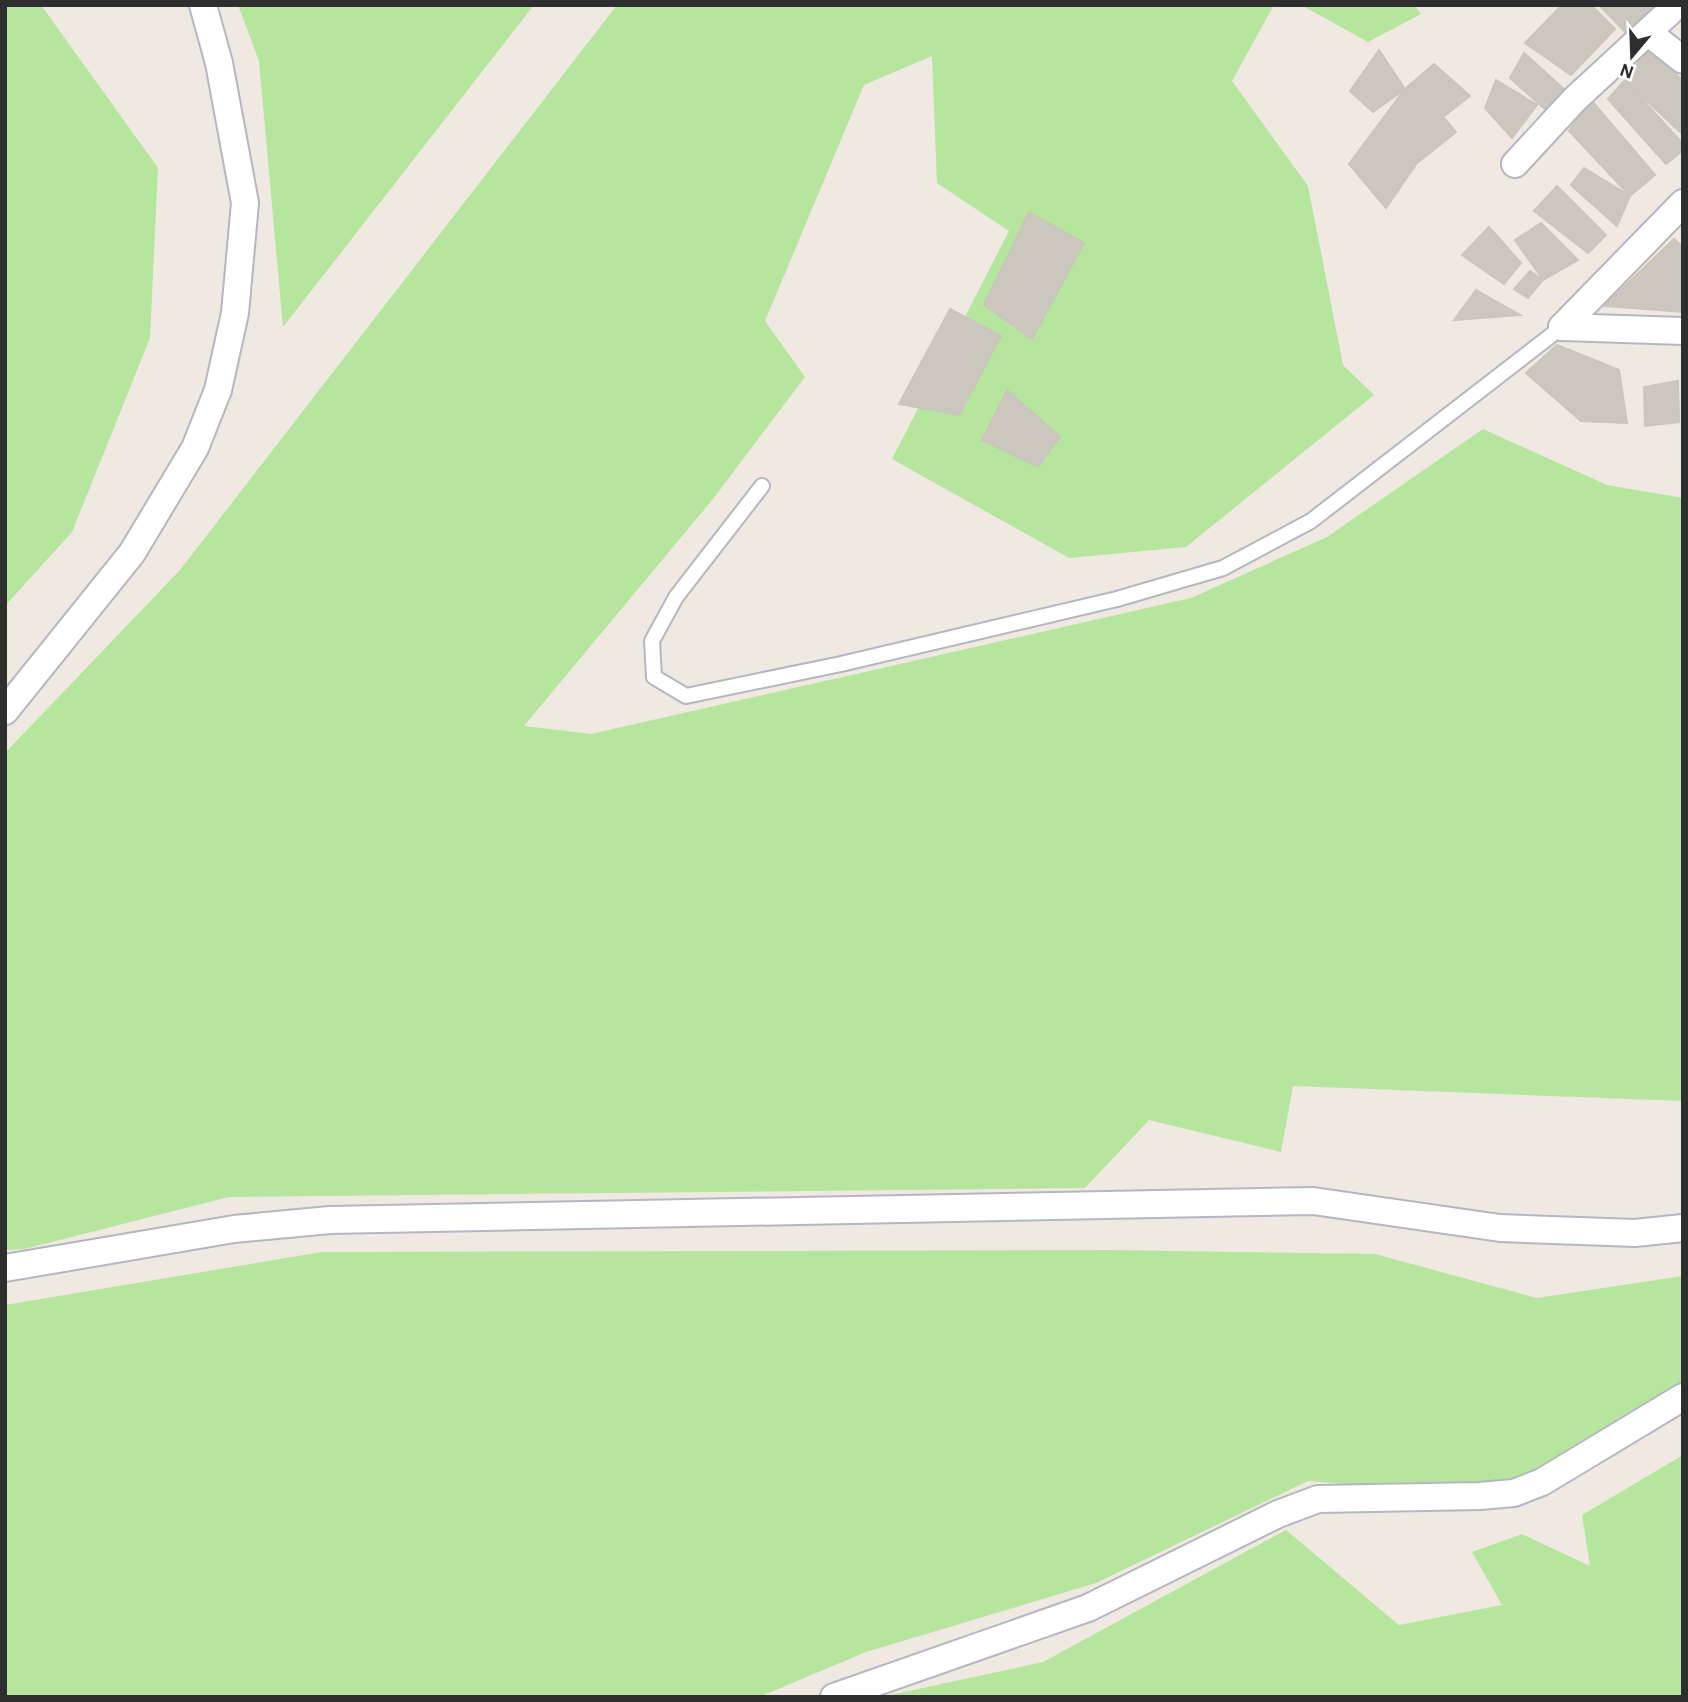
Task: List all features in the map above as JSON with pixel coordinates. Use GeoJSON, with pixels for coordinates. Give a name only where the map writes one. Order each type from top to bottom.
{"type":"FeatureCollection","features":[{"type":"Feature","properties":{"kind":"street"},"geometry":{"type":"LineString","coordinates":[[5,711],[132,553],[195,448],[218,390],[235,313],[245,203],[219,63],[203,5]]}},
{"type":"Feature","properties":{"kind":"street"},"geometry":{"type":"LineString","coordinates":[[1515,164],[1575,99],[1650,34],[1677,5]]}},
{"type":"Feature","properties":{"kind":"street"},"geometry":{"type":"LineString","coordinates":[[1650,34],[1683,60]]}},
{"type":"Feature","properties":{"kind":"street"},"geometry":{"type":"LineString","coordinates":[[1562,327],[1683,203]]}},
{"type":"Feature","properties":{"kind":"street"},"geometry":{"type":"LineString","coordinates":[[1562,327],[1683,331]]}},
{"type":"Feature","properties":{"kind":"street"},"geometry":{"type":"LineString","coordinates":[[5,1268],[234,1229],[330,1220],[1312,1201],[1500,1228],[1635,1233],[1683,1228]]}},
{"type":"Feature","properties":{"kind":"street"},"geometry":{"type":"LineString","coordinates":[[834,1697],[1088,1608],[1308,1502],[1336,1497],[1444,1497],[1514,1493],[1542,1482],[1683,1397]]}},
{"type":"Feature","properties":{"kind":"lane"},"geometry":{"type":"LineString","coordinates":[[762,486],[676,597],[652,641],[654,677],[667,688],[686,696],[841,664],[1117,599],[1223,568],[1311,521],[1562,327]]}},
{"type":"Feature","properties":{"kind":"green space"},"geometry":{"type":"Polygon","coordinates":[[[5,5],[41,5],[158,168],[150,338],[72,532],[5,606],[5,5]]]}},
{"type":"Feature","properties":{"kind":"green space"},"geometry":{"type":"Polygon","coordinates":[[[238,5],[534,5],[283,327],[259,61],[238,5]]]}},
{"type":"Feature","properties":{"kind":"green space"},"geometry":{"type":"Polygon","coordinates":[[[617,5],[1274,5],[1232,81],[1308,186],[1343,365],[1374,395],[1186,547],[1069,558],[892,459],[1009,231],[937,183],[932,56],[864,85],[765,321],[805,377],[713,499],[524,726],[591,734],[1191,598],[1327,537],[1483,429],[1607,485],[1683,498],[1683,1101],[1293,1086],[1281,1152],[1149,1120],[1085,1188],[229,1197],[24,1249],[5,1250],[5,753],[180,570],[617,5]]]}},
{"type":"Feature","properties":{"kind":"green space"},"geometry":{"type":"Polygon","coordinates":[[[1301,5],[1414,5],[1421,14],[1368,42],[1301,5]]]}},
{"type":"Feature","properties":{"kind":"green space"},"geometry":{"type":"Polygon","coordinates":[[[1108,1250],[1375,1254],[1537,1298],[1683,1276],[1683,1391],[1514,1498],[1308,1481],[1096,1583],[866,1652],[759,1697],[5,1697],[5,1305],[322,1252],[1108,1250]]]}},
{"type":"Feature","properties":{"kind":"green space"},"geometry":{"type":"Polygon","coordinates":[[[1683,1455],[1683,1697],[881,1697],[1043,1662],[1286,1530],[1399,1625],[1502,1605],[1472,1552],[1522,1534],[1590,1566],[1582,1515],[1683,1455]]]}},
{"type":"Feature","properties":{"kind":"building"},"geometry":{"type":"Polygon","coordinates":[[[1562,5],[1591,5],[1615,29],[1571,75],[1525,43],[1562,5]]]}},
{"type":"Feature","properties":{"kind":"building"},"geometry":{"type":"Polygon","coordinates":[[[1599,5],[1662,5],[1630,37],[1599,5]]]}},
{"type":"Feature","properties":{"kind":"building"},"geometry":{"type":"Polygon","coordinates":[[[1649,49],[1683,81],[1683,135],[1625,80],[1649,49]]]}},
{"type":"Feature","properties":{"kind":"building"},"geometry":{"type":"Polygon","coordinates":[[[1379,50],[1405,89],[1373,112],[1350,91],[1379,50]]]}},
{"type":"Feature","properties":{"kind":"building"},"geometry":{"type":"Polygon","coordinates":[[[1524,53],[1575,99],[1556,119],[1510,78],[1524,53]]]}},
{"type":"Feature","properties":{"kind":"building"},"geometry":{"type":"Polygon","coordinates":[[[1434,64],[1470,96],[1443,117],[1456,132],[1417,163],[1386,208],[1349,164],[1405,89],[1434,64]]]}},
{"type":"Feature","properties":{"kind":"building"},"geometry":{"type":"Polygon","coordinates":[[[1496,80],[1537,105],[1512,138],[1485,108],[1496,80]]]}},
{"type":"Feature","properties":{"kind":"building"},"geometry":{"type":"Polygon","coordinates":[[[1625,80],[1683,144],[1683,150],[1666,164],[1608,99],[1625,80]]]}},
{"type":"Feature","properties":{"kind":"building"},"geometry":{"type":"Polygon","coordinates":[[[1591,100],[1655,175],[1630,196],[1569,131],[1591,100]]]}},
{"type":"Feature","properties":{"kind":"building"},"geometry":{"type":"Polygon","coordinates":[[[1584,168],[1630,196],[1617,226],[1571,185],[1584,168]]]}},
{"type":"Feature","properties":{"kind":"building"},"geometry":{"type":"Polygon","coordinates":[[[1557,186],[1606,235],[1588,253],[1534,211],[1557,186]]]}},
{"type":"Feature","properties":{"kind":"building"},"geometry":{"type":"Polygon","coordinates":[[[1029,212],[1084,243],[1032,339],[984,305],[1029,212]]]}},
{"type":"Feature","properties":{"kind":"building"},"geometry":{"type":"Polygon","coordinates":[[[1541,223],[1578,260],[1543,280],[1515,240],[1541,223]]]}},
{"type":"Feature","properties":{"kind":"building"},"geometry":{"type":"Polygon","coordinates":[[[1489,227],[1521,263],[1504,284],[1462,255],[1489,227]]]}},
{"type":"Feature","properties":{"kind":"building"},"geometry":{"type":"Polygon","coordinates":[[[1674,239],[1683,247],[1683,312],[1604,306],[1674,239]]]}},
{"type":"Feature","properties":{"kind":"building"},"geometry":{"type":"Polygon","coordinates":[[[1530,271],[1543,280],[1528,298],[1514,289],[1530,271]]]}},
{"type":"Feature","properties":{"kind":"building"},"geometry":{"type":"Polygon","coordinates":[[[1476,290],[1520,315],[1454,320],[1476,290]]]}},
{"type":"Feature","properties":{"kind":"building"},"geometry":{"type":"Polygon","coordinates":[[[950,309],[1001,336],[959,415],[899,404],[950,309]]]}},
{"type":"Feature","properties":{"kind":"building"},"geometry":{"type":"Polygon","coordinates":[[[1557,345],[1619,370],[1627,423],[1581,421],[1526,373],[1557,345]]]}},
{"type":"Feature","properties":{"kind":"building"},"geometry":{"type":"Polygon","coordinates":[[[1678,381],[1679,422],[1645,426],[1644,387],[1678,381]]]}},
{"type":"Feature","properties":{"kind":"building"},"geometry":{"type":"Polygon","coordinates":[[[1007,390],[1060,437],[1038,467],[982,440],[1007,390]]]}}]}
